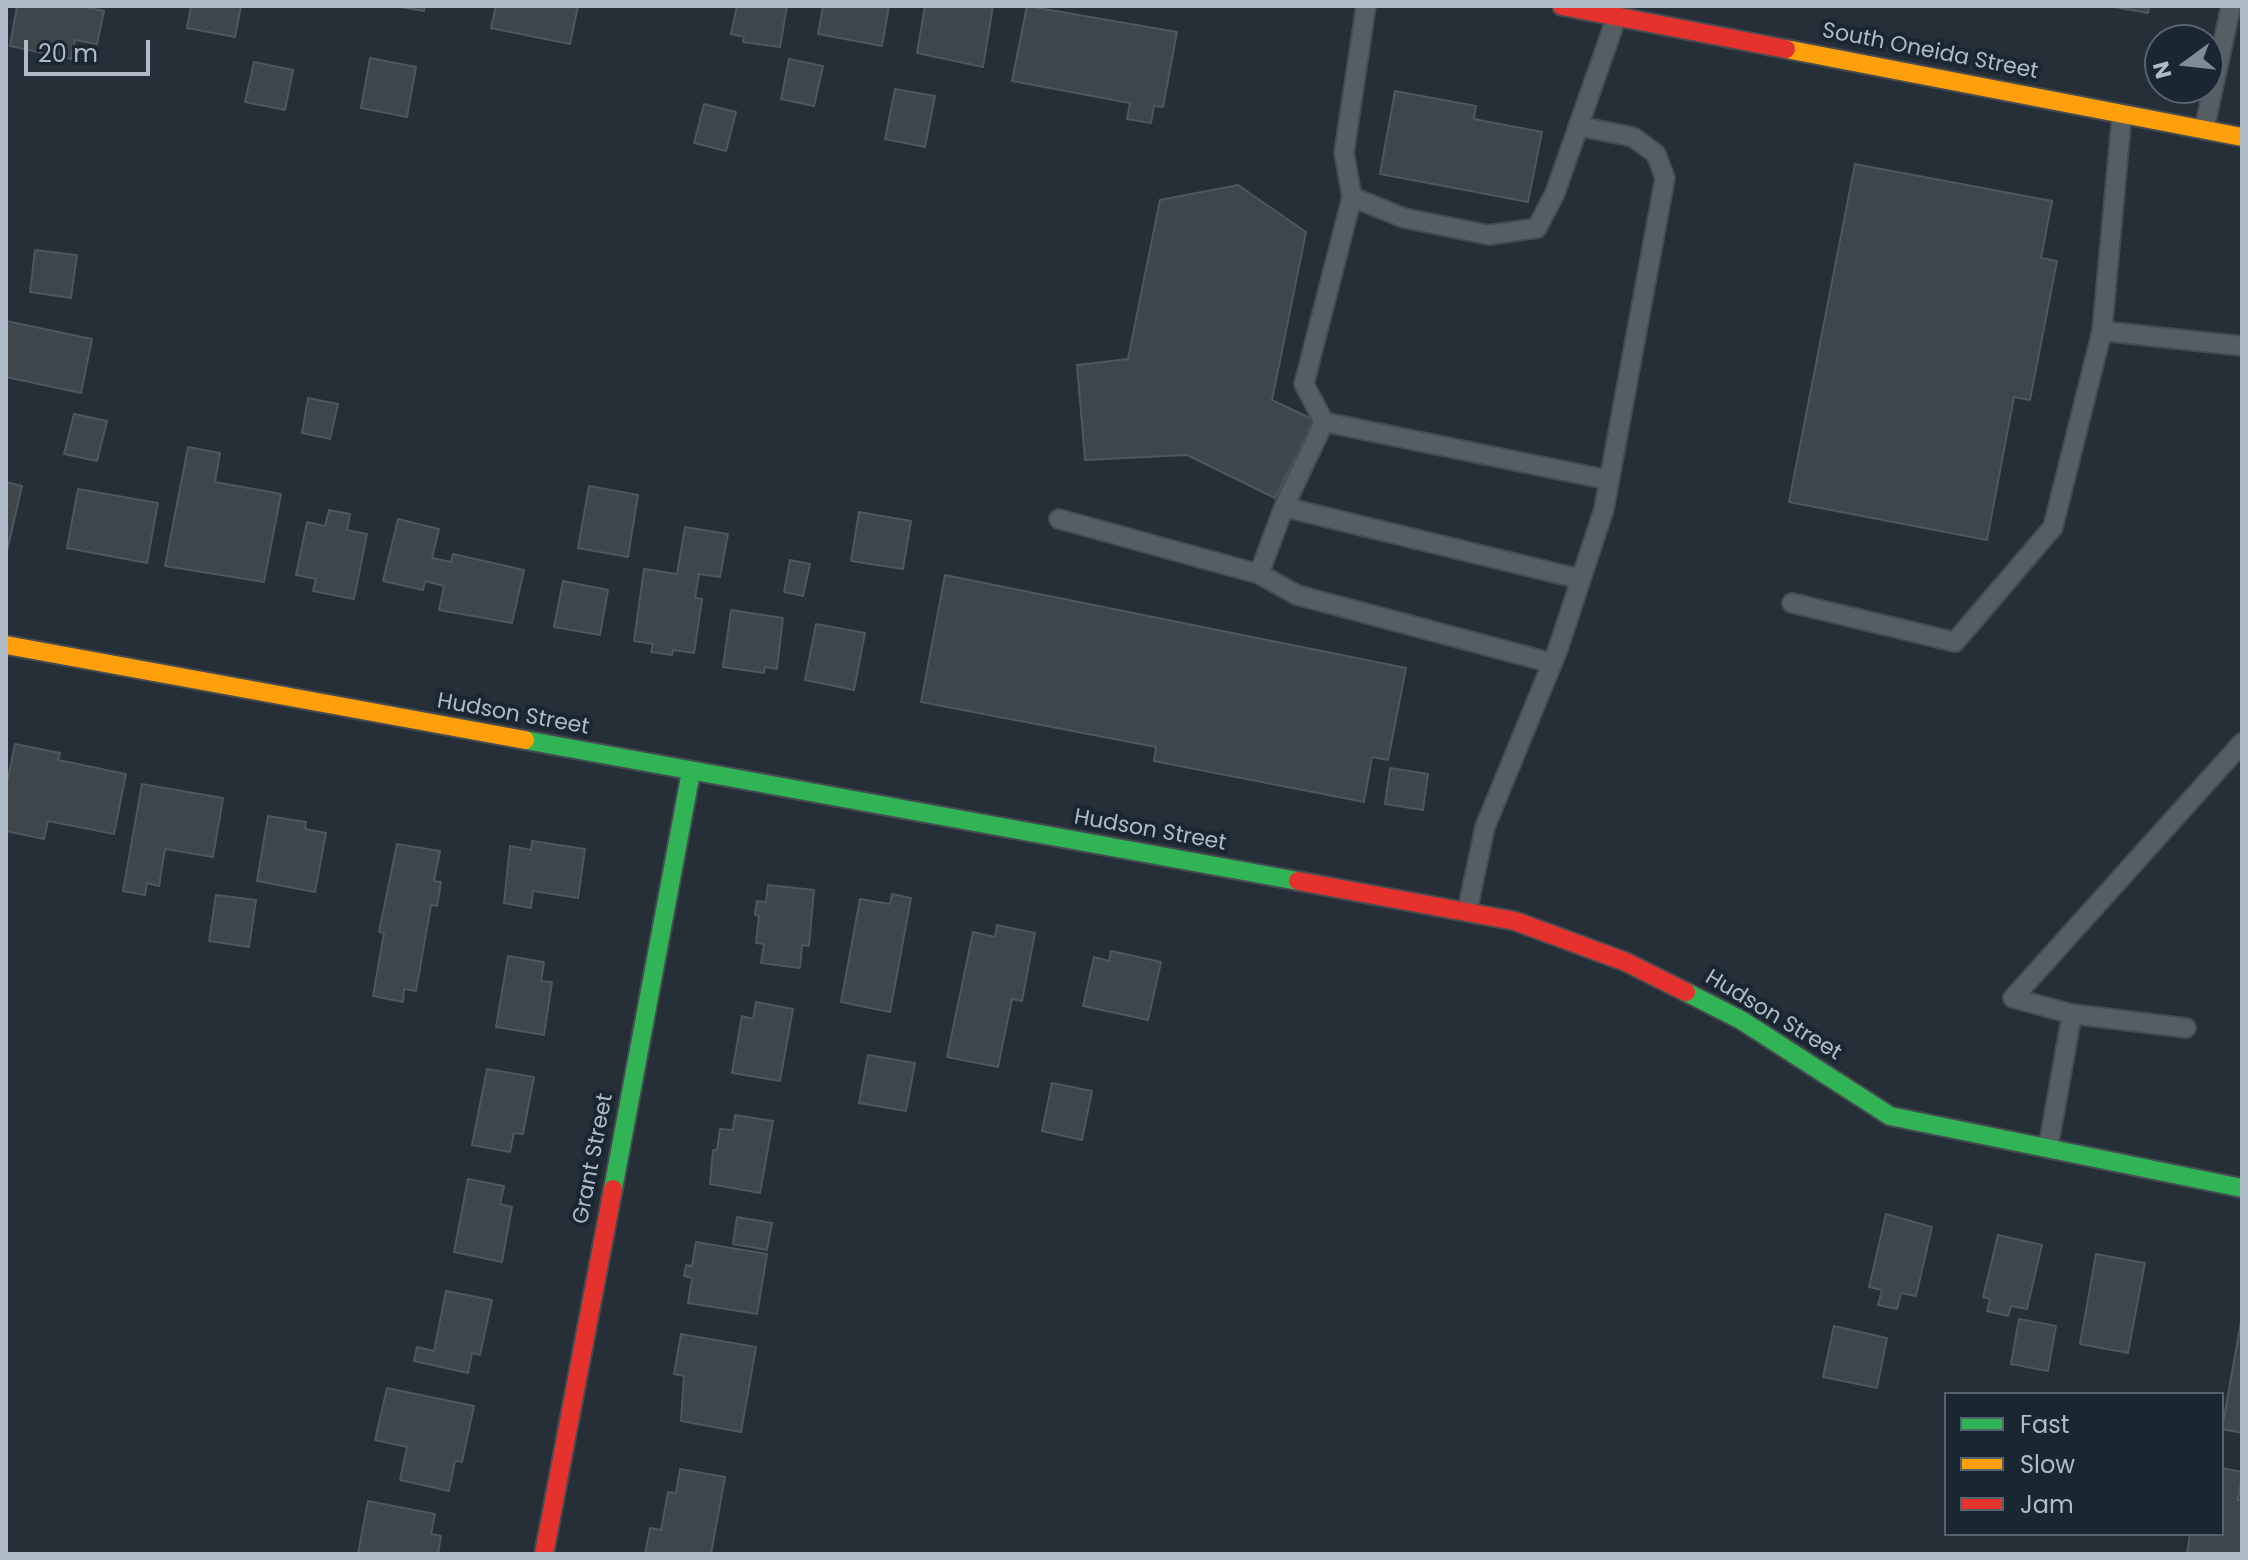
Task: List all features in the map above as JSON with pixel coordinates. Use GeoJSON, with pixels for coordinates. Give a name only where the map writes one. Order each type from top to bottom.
{"type":"FeatureCollection","features":[{"type":"Feature","properties":{"kind":"street","name":"South Oneida Street"},"geometry":{"type":"LineString","coordinates":[[1562,6],[2242,137]]}},
{"type":"Feature","properties":{"kind":"street","name":"Hudson Street"},"geometry":{"type":"LineString","coordinates":[[6,645],[1515,921],[1626,962],[1741,1020],[1890,1116],[2242,1188]]}},
{"type":"Feature","properties":{"kind":"street","name":"Grant Street"},"geometry":{"type":"LineString","coordinates":[[544,1554],[691,772]]}},
{"type":"Feature","properties":{"kind":"lane"},"geometry":{"type":"LineString","coordinates":[[1324,422],[1304,384],[1352,197],[1344,153],[1366,6]]}},
{"type":"Feature","properties":{"kind":"lane"},"geometry":{"type":"LineString","coordinates":[[2204,130],[2231,6]]}},
{"type":"Feature","properties":{"kind":"lane"},"geometry":{"type":"LineString","coordinates":[[1352,197],[1404,218],[1489,235],[1537,228],[1555,193],[1617,16]]}},
{"type":"Feature","properties":{"kind":"lane"},"geometry":{"type":"LineString","coordinates":[[1792,603],[1955,642],[2053,527],[2102,331],[2122,114]]}},
{"type":"Feature","properties":{"kind":"lane"},"geometry":{"type":"LineString","coordinates":[[1467,912],[1485,827],[1552,663],[1604,509],[1665,178],[1656,154],[1633,137],[1578,126]]}},
{"type":"Feature","properties":{"kind":"lane"},"geometry":{"type":"LineString","coordinates":[[2102,331],[2242,346]]}},
{"type":"Feature","properties":{"kind":"lane"},"geometry":{"type":"LineString","coordinates":[[1324,422],[1609,480]]}},
{"type":"Feature","properties":{"kind":"lane"},"geometry":{"type":"LineString","coordinates":[[1259,574],[1284,507],[1324,422]]}},
{"type":"Feature","properties":{"kind":"lane"},"geometry":{"type":"LineString","coordinates":[[1284,507],[1580,579]]}},
{"type":"Feature","properties":{"kind":"lane"},"geometry":{"type":"LineString","coordinates":[[1059,519],[1259,574],[1297,595],[1552,663]]}},
{"type":"Feature","properties":{"kind":"lane"},"geometry":{"type":"LineString","coordinates":[[2186,1028],[2072,1014],[2013,998],[2242,743]]}},
{"type":"Feature","properties":{"kind":"lane"},"geometry":{"type":"LineString","coordinates":[[2048,1148],[2072,1014]]}},
{"type":"Feature","properties":{"kind":"building"},"geometry":{"type":"Polygon","coordinates":[[[17,6],[79,6],[104,11],[97,44],[75,40],[71,59],[10,46],[17,6]]]}},
{"type":"Feature","properties":{"kind":"building"},"geometry":{"type":"Polygon","coordinates":[[[191,6],[241,6],[235,37],[187,28],[191,6]]]}},
{"type":"Feature","properties":{"kind":"building"},"geometry":{"type":"Polygon","coordinates":[[[395,6],[425,6],[424,11],[395,6]]]}},
{"type":"Feature","properties":{"kind":"building"},"geometry":{"type":"Polygon","coordinates":[[[496,6],[578,6],[570,44],[491,28],[496,6]]]}},
{"type":"Feature","properties":{"kind":"building"},"geometry":{"type":"Polygon","coordinates":[[[737,6],[787,6],[780,47],[743,42],[744,37],[731,34],[737,6]]]}},
{"type":"Feature","properties":{"kind":"building"},"geometry":{"type":"Polygon","coordinates":[[[823,6],[889,6],[882,46],[818,34],[823,6]]]}},
{"type":"Feature","properties":{"kind":"building"},"geometry":{"type":"Polygon","coordinates":[[[925,6],[993,6],[983,67],[917,53],[925,6]]]}},
{"type":"Feature","properties":{"kind":"building"},"geometry":{"type":"Polygon","coordinates":[[[1027,6],[1177,32],[1163,107],[1154,106],[1151,123],[1127,119],[1130,103],[1012,81],[1027,6]]]}},
{"type":"Feature","properties":{"kind":"building"},"geometry":{"type":"Polygon","coordinates":[[[2109,6],[2149,6],[2148,13],[2109,6]]]}},
{"type":"Feature","properties":{"kind":"building"},"geometry":{"type":"Polygon","coordinates":[[[370,58],[416,67],[407,117],[361,108],[370,58]]]}},
{"type":"Feature","properties":{"kind":"building"},"geometry":{"type":"Polygon","coordinates":[[[789,59],[823,66],[814,106],[781,99],[789,59]]]}},
{"type":"Feature","properties":{"kind":"building"},"geometry":{"type":"Polygon","coordinates":[[[254,62],[293,70],[285,110],[245,102],[254,62]]]}},
{"type":"Feature","properties":{"kind":"building"},"geometry":{"type":"Polygon","coordinates":[[[895,89],[935,96],[925,147],[885,139],[895,89]]]}},
{"type":"Feature","properties":{"kind":"building"},"geometry":{"type":"Polygon","coordinates":[[[1395,91],[1476,106],[1474,119],[1542,132],[1528,202],[1380,174],[1395,91]]]}},
{"type":"Feature","properties":{"kind":"building"},"geometry":{"type":"Polygon","coordinates":[[[704,104],[736,112],[726,151],[694,143],[704,104]]]}},
{"type":"Feature","properties":{"kind":"building"},"geometry":{"type":"Polygon","coordinates":[[[1855,164],[2052,201],[2041,258],[2057,261],[2030,400],[2014,397],[1987,540],[1789,502],[1855,164]]]}},
{"type":"Feature","properties":{"kind":"building"},"geometry":{"type":"Polygon","coordinates":[[[1238,185],[1306,232],[1272,400],[1314,420],[1275,498],[1187,455],[1085,460],[1077,365],[1128,359],[1160,200],[1238,185]]]}},
{"type":"Feature","properties":{"kind":"building"},"geometry":{"type":"Polygon","coordinates":[[[35,250],[77,255],[71,298],[30,292],[35,250]]]}},
{"type":"Feature","properties":{"kind":"building"},"geometry":{"type":"Polygon","coordinates":[[[6,321],[92,339],[81,393],[6,377],[6,321]]]}},
{"type":"Feature","properties":{"kind":"building"},"geometry":{"type":"Polygon","coordinates":[[[308,398],[338,404],[330,439],[302,433],[308,398]]]}},
{"type":"Feature","properties":{"kind":"building"},"geometry":{"type":"Polygon","coordinates":[[[74,414],[107,421],[97,461],[64,454],[74,414]]]}},
{"type":"Feature","properties":{"kind":"building"},"geometry":{"type":"Polygon","coordinates":[[[188,447],[220,453],[215,482],[281,494],[264,582],[165,566],[188,447]]]}},
{"type":"Feature","properties":{"kind":"building"},"geometry":{"type":"Polygon","coordinates":[[[6,482],[22,486],[7,551],[6,551],[6,482]]]}},
{"type":"Feature","properties":{"kind":"building"},"geometry":{"type":"Polygon","coordinates":[[[589,486],[638,495],[628,557],[578,548],[589,486]]]}},
{"type":"Feature","properties":{"kind":"building"},"geometry":{"type":"Polygon","coordinates":[[[78,489],[158,503],[147,563],[67,548],[78,489]]]}},
{"type":"Feature","properties":{"kind":"building"},"geometry":{"type":"Polygon","coordinates":[[[329,510],[350,514],[347,530],[367,534],[354,599],[313,591],[316,579],[296,575],[307,522],[325,526],[329,510]]]}},
{"type":"Feature","properties":{"kind":"building"},"geometry":{"type":"Polygon","coordinates":[[[859,512],[911,521],[903,569],[851,561],[859,512]]]}},
{"type":"Feature","properties":{"kind":"building"},"geometry":{"type":"Polygon","coordinates":[[[398,519],[439,529],[432,558],[451,562],[453,554],[524,570],[512,623],[439,610],[444,586],[425,581],[423,590],[383,581],[398,519]]]}},
{"type":"Feature","properties":{"kind":"building"},"geometry":{"type":"Polygon","coordinates":[[[685,527],[728,534],[720,577],[699,574],[695,598],[702,599],[694,653],[673,650],[672,655],[651,652],[653,644],[634,641],[644,569],[677,574],[685,527]]]}},
{"type":"Feature","properties":{"kind":"building"},"geometry":{"type":"Polygon","coordinates":[[[790,560],[810,564],[803,596],[784,592],[790,560]]]}},
{"type":"Feature","properties":{"kind":"building"},"geometry":{"type":"Polygon","coordinates":[[[945,575],[1406,668],[1388,760],[1372,757],[1364,802],[1154,761],[1156,747],[921,702],[945,575]]]}},
{"type":"Feature","properties":{"kind":"building"},"geometry":{"type":"Polygon","coordinates":[[[563,581],[608,590],[600,635],[554,627],[563,581]]]}},
{"type":"Feature","properties":{"kind":"building"},"geometry":{"type":"Polygon","coordinates":[[[731,610],[783,618],[777,669],[765,667],[764,673],[723,667],[731,610]]]}},
{"type":"Feature","properties":{"kind":"building"},"geometry":{"type":"Polygon","coordinates":[[[816,624],[865,633],[854,690],[805,680],[816,624]]]}},
{"type":"Feature","properties":{"kind":"building"},"geometry":{"type":"Polygon","coordinates":[[[15,744],[60,753],[58,760],[126,774],[114,834],[48,821],[44,839],[6,831],[6,788],[15,744]]]}},
{"type":"Feature","properties":{"kind":"building"},"geometry":{"type":"Polygon","coordinates":[[[1390,768],[1428,774],[1423,810],[1385,804],[1390,768]]]}},
{"type":"Feature","properties":{"kind":"building"},"geometry":{"type":"Polygon","coordinates":[[[142,784],[223,798],[213,857],[165,849],[159,886],[147,883],[145,895],[123,891],[142,784]]]}},
{"type":"Feature","properties":{"kind":"building"},"geometry":{"type":"Polygon","coordinates":[[[268,816],[306,822],[305,829],[326,833],[315,892],[257,881],[268,816]]]}},
{"type":"Feature","properties":{"kind":"building"},"geometry":{"type":"Polygon","coordinates":[[[532,841],[585,849],[578,898],[533,891],[531,908],[504,903],[510,846],[531,850],[532,841]]]}},
{"type":"Feature","properties":{"kind":"building"},"geometry":{"type":"Polygon","coordinates":[[[397,844],[440,851],[434,881],[441,882],[437,906],[431,905],[416,991],[404,989],[403,1002],[373,996],[384,933],[379,932],[397,844]]]}},
{"type":"Feature","properties":{"kind":"building"},"geometry":{"type":"Polygon","coordinates":[[[768,885],[814,890],[809,946],[802,945],[800,968],[761,963],[764,944],[756,943],[759,916],[755,915],[757,901],[766,902],[768,885]]]}},
{"type":"Feature","properties":{"kind":"building"},"geometry":{"type":"Polygon","coordinates":[[[892,894],[911,898],[890,1012],[841,1002],[860,899],[890,904],[892,894]]]}},
{"type":"Feature","properties":{"kind":"building"},"geometry":{"type":"Polygon","coordinates":[[[216,895],[256,900],[249,947],[209,941],[216,895]]]}},
{"type":"Feature","properties":{"kind":"building"},"geometry":{"type":"Polygon","coordinates":[[[997,925],[1035,933],[1022,1001],[1012,999],[998,1067],[947,1057],[973,932],[995,937],[997,925]]]}},
{"type":"Feature","properties":{"kind":"building"},"geometry":{"type":"Polygon","coordinates":[[[1111,951],[1161,962],[1148,1020],[1083,1006],[1094,957],[1109,961],[1111,951]]]}},
{"type":"Feature","properties":{"kind":"building"},"geometry":{"type":"Polygon","coordinates":[[[508,956],[544,962],[541,981],[552,982],[544,1035],[496,1027],[508,956]]]}},
{"type":"Feature","properties":{"kind":"building"},"geometry":{"type":"Polygon","coordinates":[[[756,1002],[793,1009],[780,1081],[732,1073],[742,1016],[753,1019],[756,1002]]]}},
{"type":"Feature","properties":{"kind":"building"},"geometry":{"type":"Polygon","coordinates":[[[868,1055],[915,1063],[906,1111],[859,1103],[868,1055]]]}},
{"type":"Feature","properties":{"kind":"building"},"geometry":{"type":"Polygon","coordinates":[[[487,1069],[534,1077],[523,1134],[514,1133],[510,1152],[472,1145],[487,1069]]]}},
{"type":"Feature","properties":{"kind":"building"},"geometry":{"type":"Polygon","coordinates":[[[1052,1083],[1092,1091],[1082,1140],[1042,1131],[1052,1083]]]}},
{"type":"Feature","properties":{"kind":"building"},"geometry":{"type":"Polygon","coordinates":[[[735,1115],[773,1121],[760,1193],[710,1184],[713,1150],[717,1150],[720,1129],[733,1130],[735,1115]]]}},
{"type":"Feature","properties":{"kind":"building"},"geometry":{"type":"Polygon","coordinates":[[[468,1179],[504,1186],[500,1204],[512,1207],[502,1262],[454,1252],[468,1179]]]}},
{"type":"Feature","properties":{"kind":"building"},"geometry":{"type":"Polygon","coordinates":[[[1886,1214],[1932,1227],[1916,1296],[1901,1293],[1897,1309],[1878,1305],[1882,1290],[1869,1287],[1886,1214]]]}},
{"type":"Feature","properties":{"kind":"building"},"geometry":{"type":"Polygon","coordinates":[[[737,1217],[772,1223],[767,1250],[733,1244],[737,1217]]]}},
{"type":"Feature","properties":{"kind":"building"},"geometry":{"type":"Polygon","coordinates":[[[1998,1235],[2042,1245],[2027,1309],[2011,1306],[2008,1316],[1987,1311],[1990,1299],[1983,1297],[1998,1235]]]}},
{"type":"Feature","properties":{"kind":"building"},"geometry":{"type":"Polygon","coordinates":[[[696,1242],[767,1254],[757,1314],[688,1303],[692,1278],[684,1276],[686,1265],[692,1266],[696,1242]]]}},
{"type":"Feature","properties":{"kind":"building"},"geometry":{"type":"Polygon","coordinates":[[[2096,1254],[2145,1263],[2128,1353],[2080,1344],[2096,1254]]]}},
{"type":"Feature","properties":{"kind":"building"},"geometry":{"type":"Polygon","coordinates":[[[446,1291],[492,1300],[480,1355],[472,1353],[468,1373],[414,1361],[417,1347],[434,1351],[446,1291]]]}},
{"type":"Feature","properties":{"kind":"building"},"geometry":{"type":"Polygon","coordinates":[[[2242,1316],[2242,1433],[2224,1429],[2242,1316]]]}},
{"type":"Feature","properties":{"kind":"building"},"geometry":{"type":"Polygon","coordinates":[[[2019,1319],[2056,1326],[2048,1371],[2011,1364],[2019,1319]]]}},
{"type":"Feature","properties":{"kind":"building"},"geometry":{"type":"Polygon","coordinates":[[[1834,1326],[1887,1338],[1877,1388],[1823,1377],[1834,1326]]]}},
{"type":"Feature","properties":{"kind":"building"},"geometry":{"type":"Polygon","coordinates":[[[681,1334],[756,1347],[741,1432],[681,1421],[684,1376],[674,1374],[681,1334]]]}},
{"type":"Feature","properties":{"kind":"building"},"geometry":{"type":"Polygon","coordinates":[[[387,1388],[474,1406],[462,1462],[455,1461],[449,1491],[400,1480],[407,1447],[375,1440],[387,1388]]]}},
{"type":"Feature","properties":{"kind":"building"},"geometry":{"type":"Polygon","coordinates":[[[2224,1468],[2242,1472],[2238,1500],[2242,1500],[2242,1554],[2187,1554],[2190,1536],[2224,1536],[2224,1468]]]}},
{"type":"Feature","properties":{"kind":"building"},"geometry":{"type":"Polygon","coordinates":[[[680,1469],[725,1477],[711,1554],[645,1554],[650,1528],[661,1530],[668,1492],[676,1493],[680,1469]]]}},
{"type":"Feature","properties":{"kind":"building"},"geometry":{"type":"Polygon","coordinates":[[[368,1501],[435,1514],[431,1534],[441,1536],[438,1554],[358,1554],[368,1501]]]}},
{"type":"Feature","properties":{"kind":"traffic: fast"},"geometry":{"type":"LineString","coordinates":[[525,740],[1298,881]]}},
{"type":"Feature","properties":{"kind":"traffic: fast"},"geometry":{"type":"LineString","coordinates":[[613,1189],[691,772]]}},
{"type":"Feature","properties":{"kind":"traffic: fast"},"geometry":{"type":"LineString","coordinates":[[1686,992],[1741,1020],[1890,1116],[2242,1188]]}},
{"type":"Feature","properties":{"kind":"traffic: slow"},"geometry":{"type":"LineString","coordinates":[[1786,49],[2242,137]]}},
{"type":"Feature","properties":{"kind":"traffic: slow"},"geometry":{"type":"LineString","coordinates":[[6,645],[525,740]]}},
{"type":"Feature","properties":{"kind":"traffic: jam"},"geometry":{"type":"LineString","coordinates":[[1562,6],[1786,49]]}},
{"type":"Feature","properties":{"kind":"traffic: jam"},"geometry":{"type":"LineString","coordinates":[[1298,881],[1515,921],[1626,962],[1686,992]]}},
{"type":"Feature","properties":{"kind":"traffic: jam"},"geometry":{"type":"LineString","coordinates":[[544,1554],[613,1189]]}}]}
